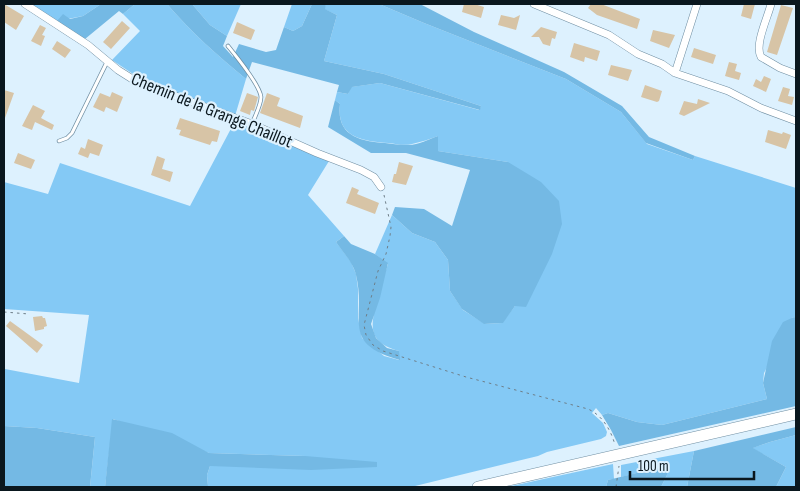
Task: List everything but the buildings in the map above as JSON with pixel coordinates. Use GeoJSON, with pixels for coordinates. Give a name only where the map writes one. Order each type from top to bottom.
{"type":"FeatureCollection","features":[{"type":"Feature","properties":{"kind":"main road"},"geometry":{"type":"LineString","coordinates":[[478,487],[796,414]]}},
{"type":"Feature","properties":{"kind":"street","name":"Chemin de la Grange Chaillot"},"geometry":{"type":"LineString","coordinates":[[25,4],[88,45],[129,78],[146,86],[252,124],[361,170],[374,177],[381,186]]}},
{"type":"Feature","properties":{"kind":"street"},"geometry":{"type":"LineString","coordinates":[[534,4],[609,35],[638,54],[662,64],[675,73],[728,91],[769,111],[796,121]]}},
{"type":"Feature","properties":{"kind":"street"},"geometry":{"type":"LineString","coordinates":[[675,73],[697,4]]}},
{"type":"Feature","properties":{"kind":"street"},"geometry":{"type":"LineString","coordinates":[[771,4],[758,47],[759,54],[780,68],[796,74]]}},
{"type":"Feature","properties":{"kind":"lane"},"geometry":{"type":"LineString","coordinates":[[228,46],[246,70],[260,94],[252,124]]}},
{"type":"Feature","properties":{"kind":"lane"},"geometry":{"type":"LineString","coordinates":[[59,141],[67,138],[72,133],[107,62]]}},
{"type":"Feature","properties":{"kind":"path"},"geometry":{"type":"LineString","coordinates":[[381,186],[391,227],[386,254],[378,271],[364,325],[369,340],[383,351],[466,377],[596,412],[614,440],[618,455],[619,476],[616,487]]}},
{"type":"Feature","properties":{"kind":"path"},"geometry":{"type":"LineString","coordinates":[[4,312],[29,314]]}},
{"type":"Feature","properties":{"kind":"shaded area"},"geometry":{"type":"Polygon","coordinates":[[[30,4],[101,4],[83,16],[57,21],[30,4]]]}},
{"type":"Feature","properties":{"kind":"shaded area"},"geometry":{"type":"Polygon","coordinates":[[[101,4],[135,4],[123,14],[119,11],[85,39],[57,21],[63,14],[70,19],[83,16],[101,4]]]}},
{"type":"Feature","properties":{"kind":"shaded area"},"geometry":{"type":"Polygon","coordinates":[[[135,4],[167,4],[225,62],[246,79],[235,116],[142,80],[112,60],[140,31],[123,14],[135,4]]]}},
{"type":"Feature","properties":{"kind":"shaded area"},"geometry":{"type":"Polygon","coordinates":[[[167,4],[192,4],[210,25],[227,36],[223,46],[233,57],[239,44],[266,52],[276,50],[284,27],[293,31],[302,26],[312,4],[326,4],[325,9],[337,15],[324,61],[384,74],[481,106],[480,110],[380,83],[352,87],[348,94],[337,92],[339,85],[252,62],[246,79],[225,62],[167,4]]]}},
{"type":"Feature","properties":{"kind":"shaded area"},"geometry":{"type":"Polygon","coordinates":[[[192,4],[241,4],[227,36],[210,25],[192,4]]]}},
{"type":"Feature","properties":{"kind":"shaded area"},"geometry":{"type":"Polygon","coordinates":[[[292,4],[312,4],[302,26],[293,31],[284,27],[292,4]]]}},
{"type":"Feature","properties":{"kind":"shaded area"},"geometry":{"type":"Polygon","coordinates":[[[326,4],[379,4],[566,79],[621,112],[647,144],[693,160],[695,156],[796,188],[796,318],[793,317],[764,373],[763,383],[767,399],[662,425],[637,422],[608,413],[602,415],[596,408],[592,413],[603,423],[607,432],[606,436],[601,439],[411,487],[208,486],[207,475],[210,466],[305,456],[209,453],[113,419],[105,487],[90,487],[95,437],[37,428],[4,426],[4,347],[5,369],[79,383],[89,315],[4,309],[4,182],[48,194],[60,163],[190,206],[235,121],[329,161],[308,195],[344,236],[336,242],[351,262],[356,274],[358,318],[362,338],[384,356],[399,360],[399,351],[381,343],[376,338],[373,325],[375,308],[388,264],[375,254],[392,215],[412,233],[435,242],[448,260],[450,291],[463,310],[485,324],[502,323],[515,306],[508,162],[438,151],[438,136],[406,145],[361,139],[353,136],[342,124],[340,104],[335,100],[337,92],[348,94],[351,87],[380,83],[479,110],[481,106],[384,74],[324,61],[337,15],[324,9],[326,4]]]}},
{"type":"Feature","properties":{"kind":"shaded area"},"geometry":{"type":"Polygon","coordinates":[[[379,4],[420,4],[474,32],[564,72],[622,106],[649,137],[695,156],[693,160],[646,143],[621,112],[566,79],[379,4]]]}},
{"type":"Feature","properties":{"kind":"shaded area"},"geometry":{"type":"Polygon","coordinates":[[[335,100],[340,104],[342,123],[352,135],[367,141],[409,145],[438,136],[438,151],[508,162],[541,182],[559,201],[562,224],[552,254],[526,307],[515,306],[503,323],[484,324],[462,309],[450,291],[448,260],[435,242],[412,233],[392,215],[395,207],[424,209],[452,226],[470,170],[406,153],[371,153],[328,127],[335,100]]]}},
{"type":"Feature","properties":{"kind":"shaded area"},"geometry":{"type":"Polygon","coordinates":[[[344,236],[351,244],[375,254],[388,263],[380,298],[371,324],[376,338],[387,348],[399,351],[400,360],[369,346],[362,337],[359,328],[359,291],[355,270],[336,242],[344,236]]]}},
{"type":"Feature","properties":{"kind":"shaded area"},"geometry":{"type":"Polygon","coordinates":[[[794,317],[796,318],[796,406],[619,446],[602,415],[608,413],[637,422],[662,425],[767,399],[763,383],[772,341],[783,322],[794,317]]]}},
{"type":"Feature","properties":{"kind":"shaded area"},"geometry":{"type":"Polygon","coordinates":[[[112,419],[172,433],[209,453],[305,456],[377,462],[377,467],[311,470],[210,466],[207,475],[208,486],[261,487],[105,487],[112,419]]]}},
{"type":"Feature","properties":{"kind":"shaded area"},"geometry":{"type":"Polygon","coordinates":[[[4,426],[37,428],[95,437],[90,487],[4,487],[4,426]]]}},
{"type":"Feature","properties":{"kind":"shaded area"},"geometry":{"type":"Polygon","coordinates":[[[796,427],[796,435],[753,448],[786,467],[776,487],[687,487],[694,451],[796,427]]]}},
{"type":"Feature","properties":{"kind":"shaded area"},"geometry":{"type":"Polygon","coordinates":[[[796,435],[796,487],[776,487],[786,467],[752,448],[796,435]]]}},
{"type":"Feature","properties":{"kind":"shaded area"},"geometry":{"type":"Polygon","coordinates":[[[694,451],[687,487],[661,487],[667,475],[667,467],[621,477],[621,465],[694,451]]]}},
{"type":"Feature","properties":{"kind":"shaded area"},"geometry":{"type":"Polygon","coordinates":[[[613,464],[614,479],[608,480],[606,487],[507,487],[613,464]]]}},
{"type":"Feature","properties":{"kind":"shaded area"},"geometry":{"type":"Polygon","coordinates":[[[667,467],[667,475],[661,487],[606,487],[608,480],[667,467]]]}}]}
